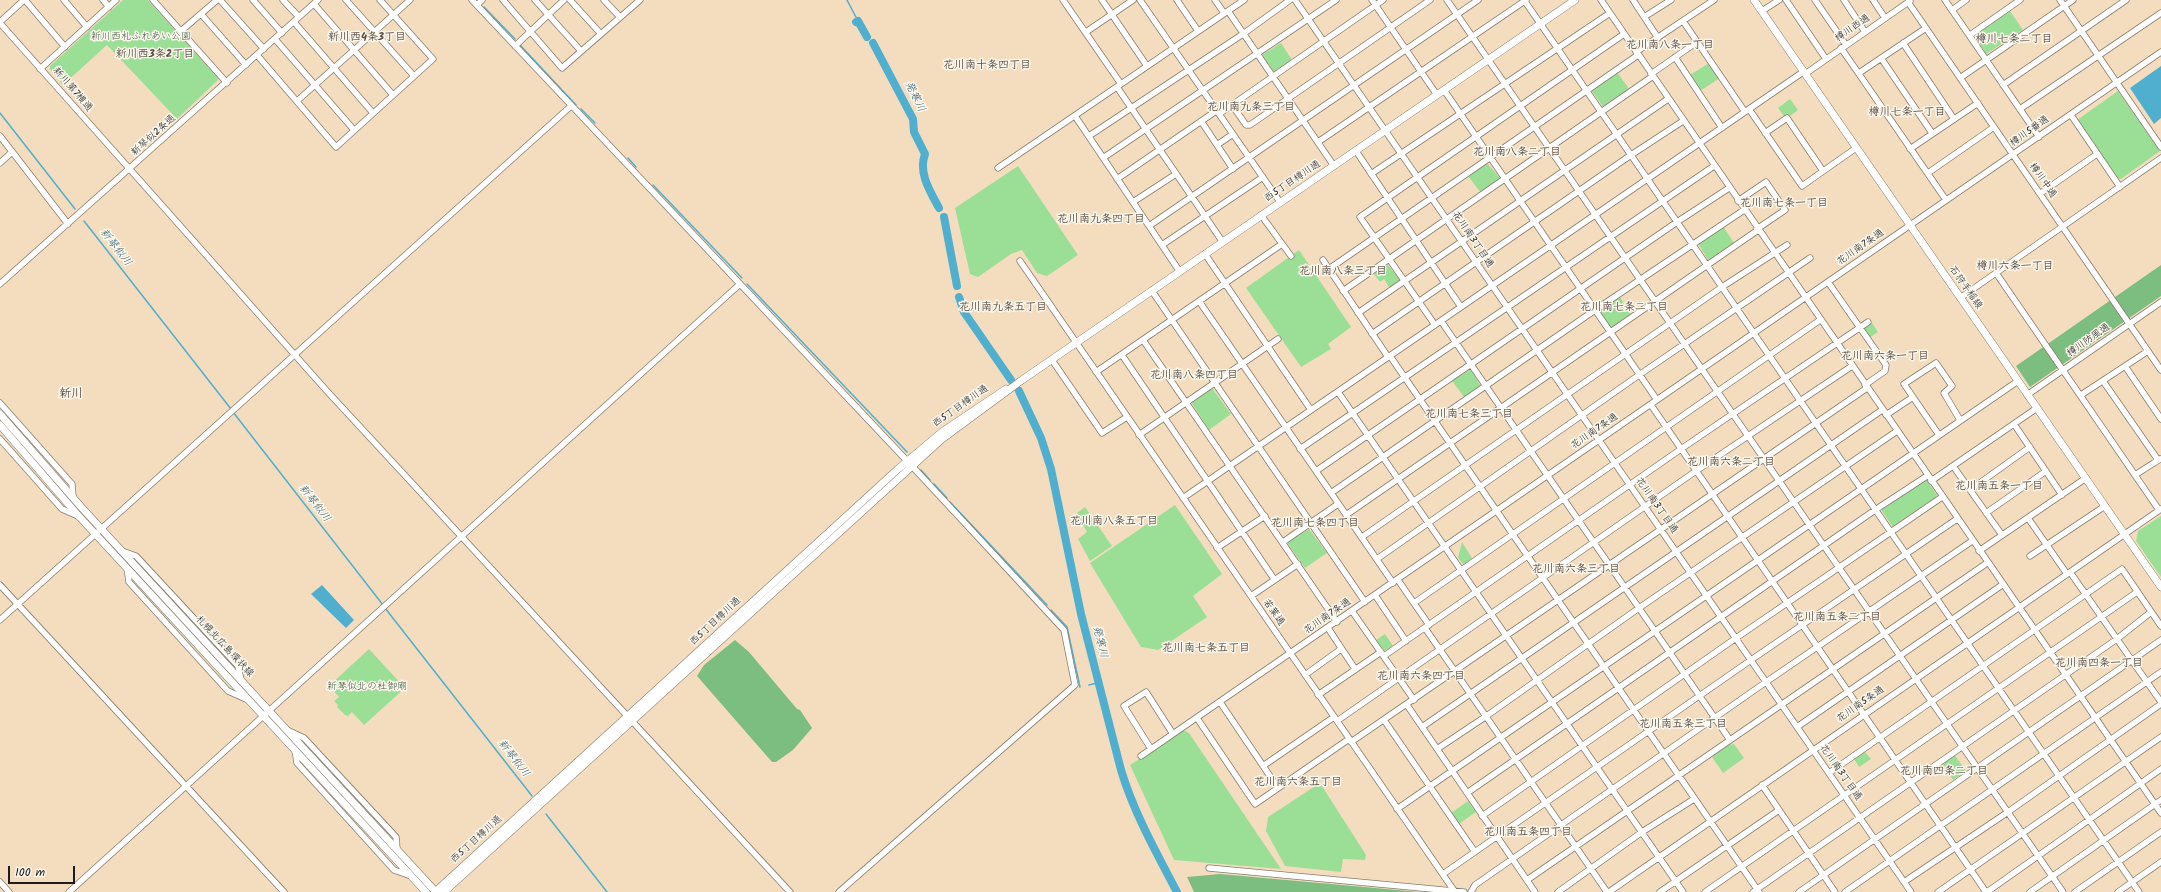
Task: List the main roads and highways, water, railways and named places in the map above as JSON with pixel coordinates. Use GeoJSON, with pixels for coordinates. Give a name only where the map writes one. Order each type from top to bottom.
{"type":"FeatureCollection","features":[{"type":"Feature","properties":{"kind":"main road","name":"西5丁目樽川通"},"geometry":{"type":"LineString","coordinates":[[444,892],[942,432],[1076,344],[1204,254],[1575,0]]}},
{"type":"Feature","properties":{"kind":"main road","name":"石狩手稲線"},"geometry":{"type":"LineString","coordinates":[[1754,0],[2161,587]]}},
{"type":"Feature","properties":{"kind":"main road","name":"札幌北広島環状線"},"geometry":{"type":"LineString","coordinates":[[0,414],[73,498],[127,568],[250,701],[287,730],[436,892]]}},
{"type":"Feature","properties":{"kind":"main road","name":"札幌北広島環状線"},"geometry":{"type":"LineString","coordinates":[[0,425],[80,517],[122,551],[241,680],[295,750],[426,892]]}},
{"type":"Feature","properties":{"kind":"main road","name":"西5丁目樽川通"},"geometry":{"type":"LineString","coordinates":[[436,892],[630,719]]}},
{"type":"Feature","properties":{"kind":"water"},"geometry":{"type":"Polygon","coordinates":[[[2161,66],[2161,118],[2154,124],[2130,88],[2161,66]]]}},
{"type":"Feature","properties":{"kind":"water"},"geometry":{"type":"Polygon","coordinates":[[[322,585],[354,620],[346,628],[311,594],[322,585]]]}},
{"type":"Feature","properties":{"kind":"waterway"},"geometry":{"type":"LineString","coordinates":[[847,0],[858,21]]}},
{"type":"Feature","properties":{"kind":"waterway"},"geometry":{"type":"LineString","coordinates":[[484,7],[515,39]]}},
{"type":"Feature","properties":{"kind":"waterway","name":"発寒川"},"geometry":{"type":"LineString","coordinates":[[856,22],[858,21],[867,37]]}},
{"type":"Feature","properties":{"kind":"waterway","name":"発寒川"},"geometry":{"type":"LineString","coordinates":[[873,43],[913,119],[914,132],[925,154],[923,168],[926,182],[939,208]]}},
{"type":"Feature","properties":{"kind":"waterway"},"geometry":{"type":"LineString","coordinates":[[520,45],[576,105]]}},
{"type":"Feature","properties":{"kind":"waterway"},"geometry":{"type":"LineString","coordinates":[[581,109],[595,123]]}},
{"type":"Feature","properties":{"kind":"waterway","name":"新琴似川"},"geometry":{"type":"LineString","coordinates":[[0,113],[75,209]]}},
{"type":"Feature","properties":{"kind":"waterway"},"geometry":{"type":"LineString","coordinates":[[628,158],[636,167]]}},
{"type":"Feature","properties":{"kind":"waterway"},"geometry":{"type":"LineString","coordinates":[[653,185],[742,278]]}},
{"type":"Feature","properties":{"kind":"waterway","name":"発寒川"},"geometry":{"type":"LineString","coordinates":[[944,217],[957,286]]}},
{"type":"Feature","properties":{"kind":"waterway","name":"新琴似川"},"geometry":{"type":"LineString","coordinates":[[84,221],[231,409]]}},
{"type":"Feature","properties":{"kind":"waterway"},"geometry":{"type":"LineString","coordinates":[[747,284],[907,452]]}},
{"type":"Feature","properties":{"kind":"waterway","name":"発寒川"},"geometry":{"type":"LineString","coordinates":[[959,297],[964,312],[1011,380]]}},
{"type":"Feature","properties":{"kind":"waterway","name":"発寒川"},"geometry":{"type":"LineString","coordinates":[[1019,391],[1041,438],[1051,469],[1081,614],[1126,786],[1153,847],[1177,892]]}},
{"type":"Feature","properties":{"kind":"waterway","name":"新琴似川"},"geometry":{"type":"LineString","coordinates":[[233,412],[383,605]]}},
{"type":"Feature","properties":{"kind":"waterway"},"geometry":{"type":"LineString","coordinates":[[921,470],[930,480]]}},
{"type":"Feature","properties":{"kind":"waterway"},"geometry":{"type":"LineString","coordinates":[[934,484],[947,498]]}},
{"type":"Feature","properties":{"kind":"waterway"},"geometry":{"type":"LineString","coordinates":[[950,502],[1047,605]]}},
{"type":"Feature","properties":{"kind":"waterway","name":"新琴似川"},"geometry":{"type":"LineString","coordinates":[[385,608],[532,796]]}},
{"type":"Feature","properties":{"kind":"waterway"},"geometry":{"type":"LineString","coordinates":[[1051,610],[1067,627],[1080,687]]}},
{"type":"Feature","properties":{"kind":"waterway"},"geometry":{"type":"LineString","coordinates":[[1089,685],[1097,683]]}},
{"type":"Feature","properties":{"kind":"waterway","name":"新琴似川"},"geometry":{"type":"LineString","coordinates":[[546,814],[607,892]]}},
{"type":"Feature","properties":{"kind":"district","name":"新川西4条3丁目"},"geometry":{"type":"Point","coordinates":[367,38]}},
{"type":"Feature","properties":{"kind":"district","name":"樽川七条二丁目"},"geometry":{"type":"Point","coordinates":[2014,40]}},
{"type":"Feature","properties":{"kind":"district","name":"花川南八条一丁目"},"geometry":{"type":"Point","coordinates":[1670,46]}},
{"type":"Feature","properties":{"kind":"district","name":"新川西3条2丁目"},"geometry":{"type":"Point","coordinates":[155,55]}},
{"type":"Feature","properties":{"kind":"district","name":"花川南十条四丁目"},"geometry":{"type":"Point","coordinates":[987,66]}},
{"type":"Feature","properties":{"kind":"district","name":"花川南九条三丁目"},"geometry":{"type":"Point","coordinates":[1251,108]}},
{"type":"Feature","properties":{"kind":"district","name":"樽川七条一丁目"},"geometry":{"type":"Point","coordinates":[1907,113]}},
{"type":"Feature","properties":{"kind":"district","name":"花川南八条二丁目"},"geometry":{"type":"Point","coordinates":[1517,153]}},
{"type":"Feature","properties":{"kind":"district","name":"花川南七条一丁目"},"geometry":{"type":"Point","coordinates":[1784,204]}},
{"type":"Feature","properties":{"kind":"district","name":"花川南九条四丁目"},"geometry":{"type":"Point","coordinates":[1101,220]}},
{"type":"Feature","properties":{"kind":"district","name":"樽川六条一丁目"},"geometry":{"type":"Point","coordinates":[2015,267]}},
{"type":"Feature","properties":{"kind":"district","name":"花川南八条三丁目"},"geometry":{"type":"Point","coordinates":[1343,272]}},
{"type":"Feature","properties":{"kind":"district","name":"花川南九条五丁目"},"geometry":{"type":"Point","coordinates":[1003,308]}},
{"type":"Feature","properties":{"kind":"district","name":"花川南七条二丁目"},"geometry":{"type":"Point","coordinates":[1624,308]}},
{"type":"Feature","properties":{"kind":"district","name":"花川南六条一丁目"},"geometry":{"type":"Point","coordinates":[1885,357]}},
{"type":"Feature","properties":{"kind":"district","name":"花川南八条四丁目"},"geometry":{"type":"Point","coordinates":[1194,376]}},
{"type":"Feature","properties":{"kind":"district","name":"新川"},"geometry":{"type":"Point","coordinates":[71,395]}},
{"type":"Feature","properties":{"kind":"district","name":"花川南七条三丁目"},"geometry":{"type":"Point","coordinates":[1469,415]}},
{"type":"Feature","properties":{"kind":"district","name":"花川南六条二丁目"},"geometry":{"type":"Point","coordinates":[1731,463]}},
{"type":"Feature","properties":{"kind":"district","name":"花川南五条一丁目"},"geometry":{"type":"Point","coordinates":[1999,487]}},
{"type":"Feature","properties":{"kind":"district","name":"花川南八条五丁目"},"geometry":{"type":"Point","coordinates":[1114,522]}},
{"type":"Feature","properties":{"kind":"district","name":"花川南七条四丁目"},"geometry":{"type":"Point","coordinates":[1315,524]}},
{"type":"Feature","properties":{"kind":"district","name":"花川南六条三丁目"},"geometry":{"type":"Point","coordinates":[1576,570]}},
{"type":"Feature","properties":{"kind":"district","name":"花川南五条二丁目"},"geometry":{"type":"Point","coordinates":[1837,618]}},
{"type":"Feature","properties":{"kind":"district","name":"花川南七条五丁目"},"geometry":{"type":"Point","coordinates":[1206,649]}},
{"type":"Feature","properties":{"kind":"district","name":"花川南四条一丁目"},"geometry":{"type":"Point","coordinates":[2099,664]}},
{"type":"Feature","properties":{"kind":"district","name":"花川南六条四丁目"},"geometry":{"type":"Point","coordinates":[1421,677]}},
{"type":"Feature","properties":{"kind":"district","name":"花川南五条三丁目"},"geometry":{"type":"Point","coordinates":[1683,725]}},
{"type":"Feature","properties":{"kind":"district","name":"花川南四条二丁目"},"geometry":{"type":"Point","coordinates":[1944,772]}},
{"type":"Feature","properties":{"kind":"district","name":"花川南六条五丁目"},"geometry":{"type":"Point","coordinates":[1298,783]}},
{"type":"Feature","properties":{"kind":"district","name":"花川南五条四丁目"},"geometry":{"type":"Point","coordinates":[1528,833]}},
{"type":"Feature","properties":{"kind":"park label","name":"新川西札ふれあい公園"},"geometry":{"type":"Point","coordinates":[141,37]}},
{"type":"Feature","properties":{"kind":"park label","name":"新琴似北の杜御廟"},"geometry":{"type":"Point","coordinates":[367,687]}}]}
